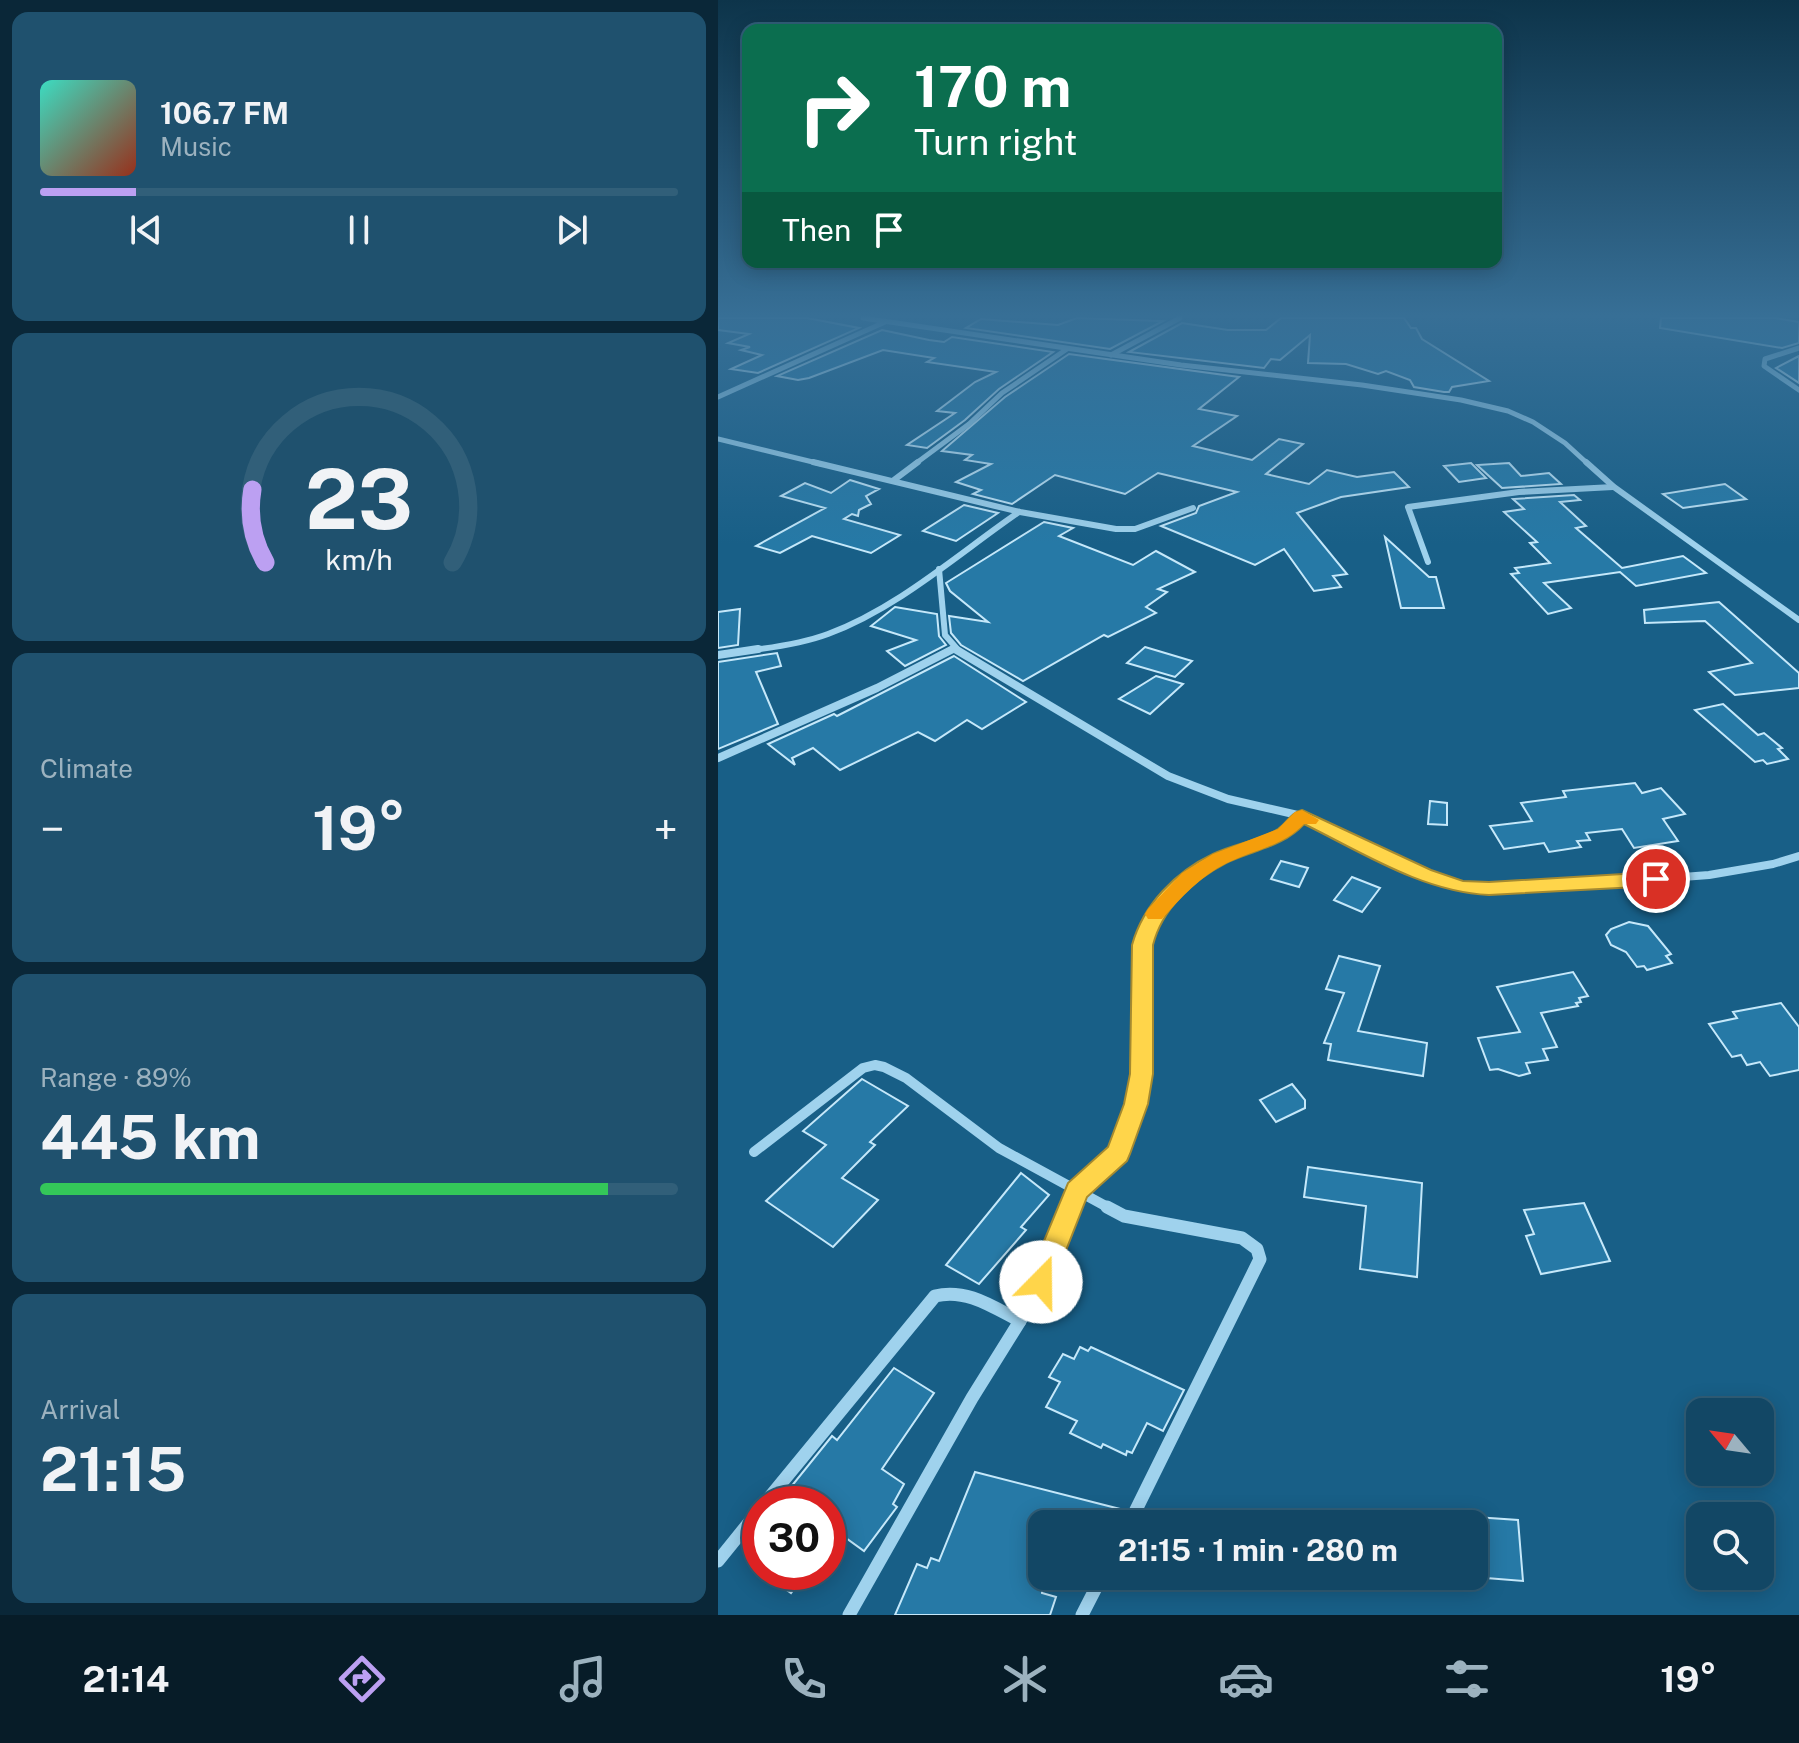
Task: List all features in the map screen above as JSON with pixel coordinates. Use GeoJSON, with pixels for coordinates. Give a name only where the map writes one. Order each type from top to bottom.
{"type":"FeatureCollection","features":[{"type":"Feature","properties":{"kind":"street"},"geometry":{"type":"LineString","coordinates":[[894,480],[969,424],[1002,393]]}},
{"type":"Feature","properties":{"kind":"street"},"geometry":{"type":"LineString","coordinates":[[1415,393],[1488,405],[1533,422],[1565,443],[1614,487],[1799,620]]}},
{"type":"Feature","properties":{"kind":"street"},"geometry":{"type":"LineString","coordinates":[[718,439],[1020,512],[1125,530],[1193,508]]}},
{"type":"Feature","properties":{"kind":"street"},"geometry":{"type":"LineString","coordinates":[[1428,562],[1408,507],[1519,492],[1614,487]]}},
{"type":"Feature","properties":{"kind":"street"},"geometry":{"type":"LineString","coordinates":[[718,655],[809,639],[838,630],[939,569],[1020,512]]}},
{"type":"Feature","properties":{"kind":"street"},"geometry":{"type":"LineString","coordinates":[[939,569],[945,635],[954,649],[1168,776],[1228,799],[1302,816],[1443,882],[1474,889],[1709,875],[1773,864],[1799,856]]}},
{"type":"Feature","properties":{"kind":"street"},"geometry":{"type":"LineString","coordinates":[[718,758],[877,688],[954,649]]}},
{"type":"Feature","properties":{"kind":"street"},"geometry":{"type":"LineString","coordinates":[[849,1615],[1041,1282],[1077,1191],[1118,1154],[1136,1104],[1142,1074],[1143,945],[1148,925],[1189,877],[1242,848],[1285,833],[1302,816]]}},
{"type":"Feature","properties":{"kind":"street"},"geometry":{"type":"LineString","coordinates":[[754,1152],[863,1068],[875,1065],[906,1078],[999,1148],[1124,1216],[1242,1238],[1257,1249],[1260,1259],[1136,1510]]}},
{"type":"Feature","properties":{"kind":"street"},"geometry":{"type":"LineString","coordinates":[[779,1486],[935,1296],[945,1291],[962,1294],[1020,1321]]}},
{"type":"Feature","properties":{"kind":"street"},"geometry":{"type":"LineString","coordinates":[[718,1561],[742,1531]]}},
{"type":"Feature","properties":{"kind":"street"},"geometry":{"type":"LineString","coordinates":[[1082,1615],[1095,1590]]}},
{"type":"Feature","properties":{"kind":"building"},"geometry":{"type":"Polygon","coordinates":[[[960,393],[994,393],[927,448],[907,445],[955,413],[937,411],[960,393]]]}},
{"type":"Feature","properties":{"kind":"building"},"geometry":{"type":"Polygon","coordinates":[[[1010,393],[1219,393],[1199,409],[1237,416],[1193,446],[1252,460],[1279,439],[1303,444],[1266,474],[1309,484],[1327,470],[1357,477],[1394,472],[1409,487],[1341,497],[1297,513],[1347,574],[1333,576],[1341,587],[1314,591],[1284,549],[1255,565],[1161,526],[1196,513],[1199,506],[1237,492],[1158,473],[1125,494],[1055,475],[1012,504],[973,494],[981,490],[956,482],[991,464],[965,460],[972,455],[942,451],[1010,393]]]}},
{"type":"Feature","properties":{"kind":"building"},"geometry":{"type":"Polygon","coordinates":[[[1471,463],[1486,478],[1459,482],[1444,466],[1471,463]]]}},
{"type":"Feature","properties":{"kind":"building"},"geometry":{"type":"Polygon","coordinates":[[[1509,463],[1521,476],[1549,473],[1561,484],[1502,488],[1477,465],[1509,463]]]}},
{"type":"Feature","properties":{"kind":"building"},"geometry":{"type":"Polygon","coordinates":[[[850,480],[879,489],[866,496],[871,504],[859,510],[858,516],[852,514],[844,519],[900,535],[871,553],[812,536],[780,553],[756,546],[825,508],[781,496],[805,483],[831,493],[850,480]]]}},
{"type":"Feature","properties":{"kind":"building"},"geometry":{"type":"Polygon","coordinates":[[[1725,484],[1746,499],[1683,508],[1663,494],[1725,484]]]}},
{"type":"Feature","properties":{"kind":"building"},"geometry":{"type":"Polygon","coordinates":[[[1574,495],[1580,500],[1560,502],[1586,526],[1576,528],[1622,568],[1683,556],[1706,573],[1636,586],[1620,572],[1544,583],[1571,608],[1548,614],[1511,574],[1519,573],[1515,568],[1550,563],[1530,543],[1537,542],[1504,512],[1524,509],[1513,499],[1574,495]]]}},
{"type":"Feature","properties":{"kind":"building"},"geometry":{"type":"Polygon","coordinates":[[[964,505],[998,513],[956,541],[923,531],[964,505]]]}},
{"type":"Feature","properties":{"kind":"building"},"geometry":{"type":"Polygon","coordinates":[[[1044,522],[1073,528],[1059,536],[1133,565],[1156,551],[1195,572],[1158,589],[1167,592],[1146,607],[1156,613],[1108,637],[1104,635],[1023,681],[961,645],[951,633],[949,616],[988,622],[950,591],[946,583],[1044,522]]]}},
{"type":"Feature","properties":{"kind":"building"},"geometry":{"type":"Polygon","coordinates":[[[1385,537],[1429,577],[1436,577],[1444,608],[1401,608],[1385,537]]]}},
{"type":"Feature","properties":{"kind":"building"},"geometry":{"type":"Polygon","coordinates":[[[1719,602],[1799,673],[1799,688],[1735,695],[1709,672],[1752,663],[1705,621],[1645,623],[1644,610],[1719,602]]]}},
{"type":"Feature","properties":{"kind":"building"},"geometry":{"type":"Polygon","coordinates":[[[895,607],[937,614],[939,636],[946,645],[905,666],[887,651],[916,640],[871,626],[895,607]]]}},
{"type":"Feature","properties":{"kind":"building"},"geometry":{"type":"Polygon","coordinates":[[[740,609],[738,645],[718,648],[718,612],[740,609]]]}},
{"type":"Feature","properties":{"kind":"building"},"geometry":{"type":"Polygon","coordinates":[[[1145,647],[1192,661],[1175,677],[1127,663],[1145,647]]]}},
{"type":"Feature","properties":{"kind":"building"},"geometry":{"type":"Polygon","coordinates":[[[777,653],[781,666],[756,672],[778,724],[718,749],[718,662],[777,653]]]}},
{"type":"Feature","properties":{"kind":"building"},"geometry":{"type":"Polygon","coordinates":[[[954,656],[1026,702],[982,729],[967,720],[935,741],[918,732],[840,770],[813,748],[792,758],[795,765],[768,744],[834,714],[837,716],[954,656]]]}},
{"type":"Feature","properties":{"kind":"building"},"geometry":{"type":"Polygon","coordinates":[[[1156,676],[1183,684],[1150,714],[1119,699],[1156,676]]]}},
{"type":"Feature","properties":{"kind":"building"},"geometry":{"type":"Polygon","coordinates":[[[1723,704],[1758,735],[1764,733],[1782,748],[1778,749],[1788,759],[1767,764],[1763,760],[1755,762],[1695,710],[1723,704]]]}},
{"type":"Feature","properties":{"kind":"building"},"geometry":{"type":"Polygon","coordinates":[[[1635,783],[1642,793],[1661,788],[1685,814],[1663,819],[1678,841],[1634,848],[1622,829],[1586,833],[1590,840],[1577,841],[1581,847],[1549,852],[1544,843],[1504,849],[1490,826],[1532,821],[1521,803],[1566,797],[1563,791],[1635,783]]]}},
{"type":"Feature","properties":{"kind":"building"},"geometry":{"type":"Polygon","coordinates":[[[1430,801],[1447,803],[1447,825],[1428,824],[1430,801]]]}},
{"type":"Feature","properties":{"kind":"building"},"geometry":{"type":"Polygon","coordinates":[[[1281,861],[1308,868],[1299,887],[1271,879],[1281,861]]]}},
{"type":"Feature","properties":{"kind":"building"},"geometry":{"type":"Polygon","coordinates":[[[1352,877],[1380,888],[1362,912],[1334,900],[1352,877]]]}},
{"type":"Feature","properties":{"kind":"building"},"geometry":{"type":"Polygon","coordinates":[[[1629,922],[1648,926],[1671,954],[1666,956],[1672,963],[1647,970],[1644,966],[1637,967],[1626,952],[1611,945],[1606,935],[1611,929],[1629,922]]]}},
{"type":"Feature","properties":{"kind":"building"},"geometry":{"type":"Polygon","coordinates":[[[1339,956],[1380,966],[1358,1031],[1427,1043],[1423,1076],[1328,1060],[1331,1044],[1324,1043],[1344,993],[1326,989],[1339,956]]]}},
{"type":"Feature","properties":{"kind":"building"},"geometry":{"type":"Polygon","coordinates":[[[1573,972],[1588,996],[1579,998],[1581,1002],[1576,1003],[1578,1006],[1541,1013],[1557,1047],[1543,1049],[1548,1060],[1526,1063],[1530,1073],[1519,1076],[1498,1069],[1490,1070],[1478,1038],[1520,1032],[1497,987],[1573,972]]]}},
{"type":"Feature","properties":{"kind":"building"},"geometry":{"type":"Polygon","coordinates":[[[1781,1003],[1799,1027],[1799,1070],[1770,1076],[1760,1062],[1747,1065],[1741,1055],[1732,1057],[1709,1024],[1737,1018],[1733,1012],[1781,1003]]]}},
{"type":"Feature","properties":{"kind":"building"},"geometry":{"type":"Polygon","coordinates":[[[862,1079],[908,1106],[870,1142],[875,1145],[842,1178],[878,1200],[833,1247],[766,1201],[826,1145],[803,1131],[862,1079]]]}},
{"type":"Feature","properties":{"kind":"building"},"geometry":{"type":"Polygon","coordinates":[[[1292,1084],[1305,1100],[1305,1108],[1276,1122],[1260,1100],[1292,1084]]]}},
{"type":"Feature","properties":{"kind":"building"},"geometry":{"type":"Polygon","coordinates":[[[1308,1167],[1422,1183],[1417,1277],[1360,1269],[1366,1206],[1304,1197],[1308,1167]]]}},
{"type":"Feature","properties":{"kind":"building"},"geometry":{"type":"Polygon","coordinates":[[[1021,1173],[1049,1195],[1021,1227],[1026,1230],[979,1284],[946,1265],[1021,1173]]]}},
{"type":"Feature","properties":{"kind":"building"},"geometry":{"type":"Polygon","coordinates":[[[1584,1203],[1610,1261],[1541,1274],[1526,1236],[1534,1234],[1524,1210],[1584,1203]]]}},
{"type":"Feature","properties":{"kind":"building"},"geometry":{"type":"Polygon","coordinates":[[[1080,1347],[1088,1351],[1091,1347],[1184,1390],[1163,1431],[1147,1423],[1132,1453],[1127,1451],[1126,1455],[1103,1444],[1101,1448],[1070,1433],[1077,1421],[1046,1407],[1060,1382],[1049,1377],[1063,1354],[1074,1359],[1080,1347]]]}},
{"type":"Feature","properties":{"kind":"building"},"geometry":{"type":"Polygon","coordinates":[[[894,1368],[934,1393],[882,1469],[904,1484],[893,1504],[897,1507],[864,1551],[846,1538],[846,1486],[792,1486],[832,1436],[837,1440],[894,1368]]]}},
{"type":"Feature","properties":{"kind":"building"},"geometry":{"type":"Polygon","coordinates":[[[975,1472],[1124,1510],[1028,1510],[1028,1590],[1042,1590],[1042,1593],[1056,1597],[1050,1615],[895,1615],[917,1564],[927,1568],[931,1558],[939,1561],[975,1472]]]}},
{"type":"Feature","properties":{"kind":"building"},"geometry":{"type":"Polygon","coordinates":[[[1488,1518],[1518,1520],[1523,1581],[1488,1578],[1488,1518]]]}},
{"type":"Feature","properties":{"kind":"slow traffic"},"geometry":{"type":"LineString","coordinates":[[1155,914],[1189,877],[1253,843],[1285,833],[1294,828],[1302,816],[1310,820]]}},
{"type":"Feature","properties":{"kind":"route"},"geometry":{"type":"LineString","coordinates":[[1041,1282],[1077,1191],[1118,1154],[1136,1104],[1142,1074],[1143,945],[1148,925],[1189,877],[1253,843],[1285,833],[1294,828],[1302,816],[1424,874],[1462,887],[1489,889],[1656,879]]}}]}
